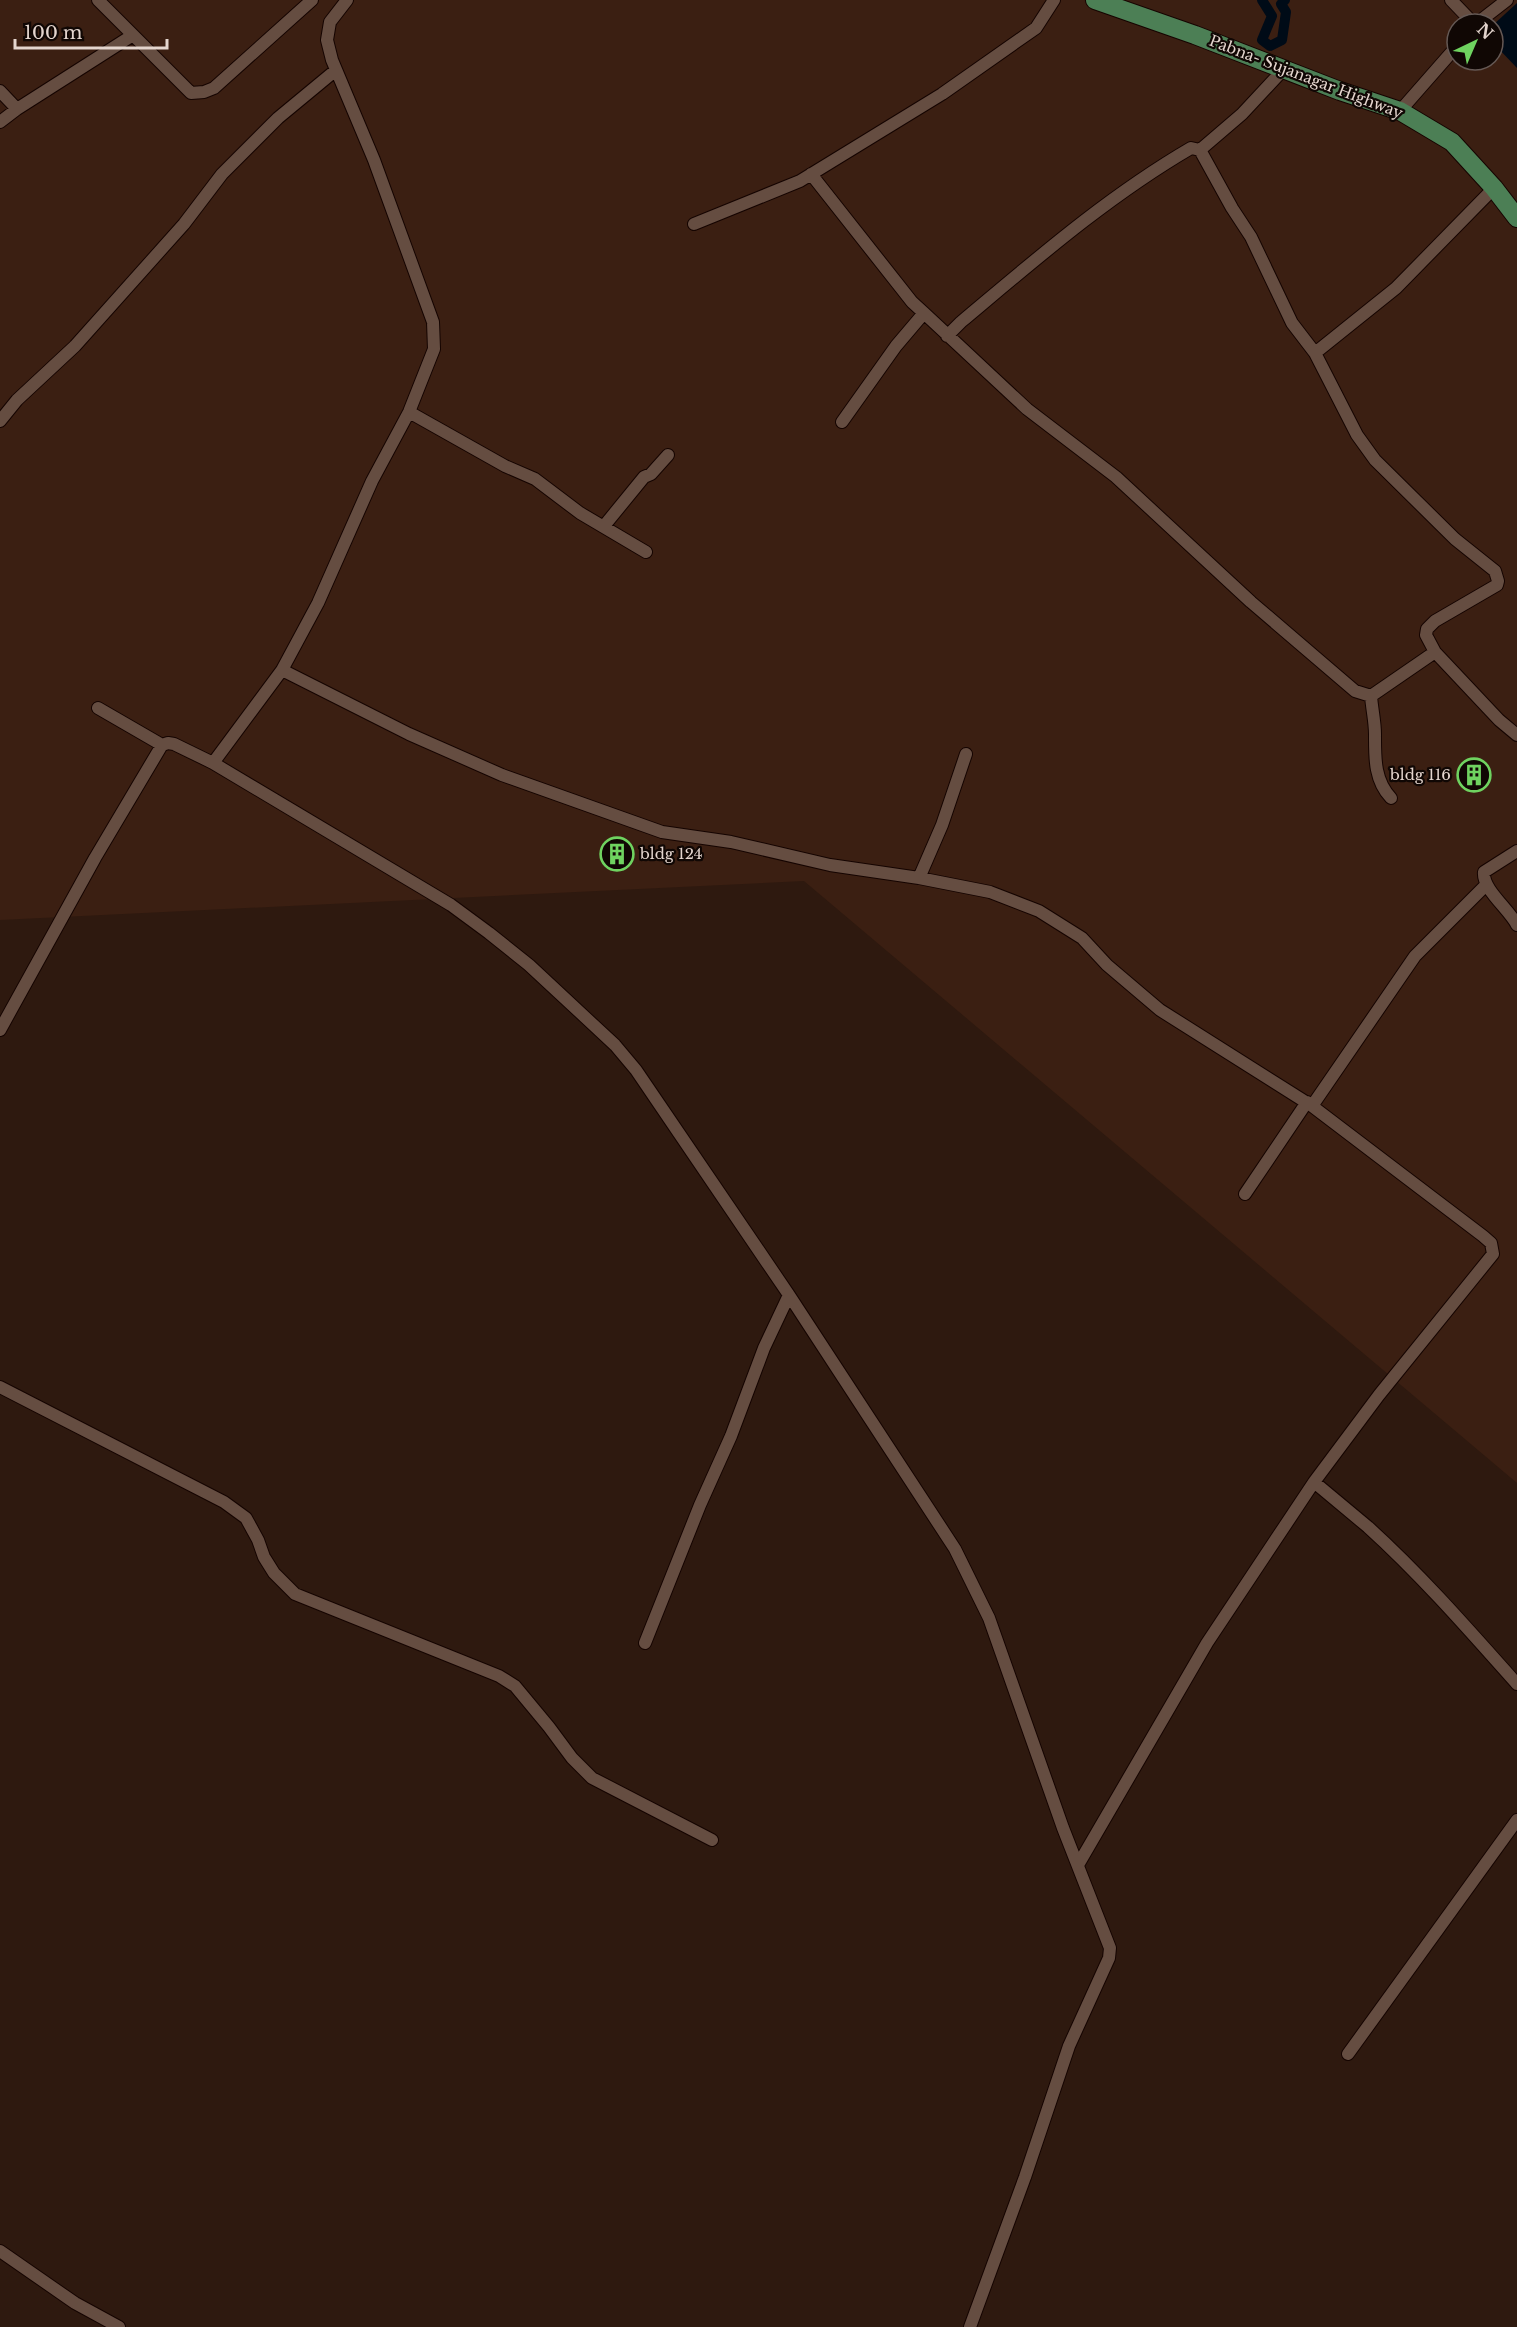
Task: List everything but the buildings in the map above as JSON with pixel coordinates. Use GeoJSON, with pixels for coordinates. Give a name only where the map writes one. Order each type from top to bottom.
{"type":"FeatureCollection","features":[{"type":"Feature","properties":{"kind":"main road","name":"Pabna- Sujanagar Highway"},"geometry":{"type":"LineString","coordinates":[[1095,0],[1400,111],[1452,142],[1494,188],[1517,218]]}},
{"type":"Feature","properties":{"kind":"street"},"geometry":{"type":"LineString","coordinates":[[98,0],[191,93],[214,88],[312,0]]}},
{"type":"Feature","properties":{"kind":"street"},"geometry":{"type":"LineString","coordinates":[[213,763],[282,670],[318,603],[372,481],[409,412],[434,349],[433,322],[374,160],[336,70],[327,40],[330,22],[347,0]]}},
{"type":"Feature","properties":{"kind":"street"},"geometry":{"type":"LineString","coordinates":[[694,224],[801,181],[942,94],[1036,28],[1054,0]]}},
{"type":"Feature","properties":{"kind":"street"},"geometry":{"type":"LineString","coordinates":[[1451,0],[1463,12]]}},
{"type":"Feature","properties":{"kind":"street"},"geometry":{"type":"LineString","coordinates":[[1491,12],[1507,0]]}},
{"type":"Feature","properties":{"kind":"street"},"geometry":{"type":"LineString","coordinates":[[0,122],[133,35]]}},
{"type":"Feature","properties":{"kind":"street"},"geometry":{"type":"LineString","coordinates":[[1400,111],[1445,60]]}},
{"type":"Feature","properties":{"kind":"street"},"geometry":{"type":"LineString","coordinates":[[0,421],[16,400],[75,346],[184,224],[222,174],[278,118],[336,70]]}},
{"type":"Feature","properties":{"kind":"street"},"geometry":{"type":"LineString","coordinates":[[1200,150],[1242,114],[1283,70]]}},
{"type":"Feature","properties":{"kind":"street"},"geometry":{"type":"LineString","coordinates":[[0,91],[17,109]]}},
{"type":"Feature","properties":{"kind":"street"},"geometry":{"type":"LineString","coordinates":[[948,336],[961,322],[1092,214],[1174,158],[1191,148],[1200,150],[1251,237],[1292,323],[1315,353],[1357,435],[1375,460],[1455,539],[1495,571],[1497,585],[1435,621],[1427,629],[1426,635],[1435,652],[1499,720],[1517,735]]}},
{"type":"Feature","properties":{"kind":"street"},"geometry":{"type":"LineString","coordinates":[[811,174],[912,302],[948,336],[1027,409],[1116,477],[1251,602],[1355,691],[1371,696]]}},
{"type":"Feature","properties":{"kind":"street"},"geometry":{"type":"LineString","coordinates":[[1315,353],[1396,288],[1494,188]]}},
{"type":"Feature","properties":{"kind":"street"},"geometry":{"type":"LineString","coordinates":[[842,422],[896,346],[924,313]]}},
{"type":"Feature","properties":{"kind":"street"},"geometry":{"type":"LineString","coordinates":[[409,412],[505,466],[535,479],[580,513],[646,552]]}},
{"type":"Feature","properties":{"kind":"street"},"geometry":{"type":"LineString","coordinates":[[604,526],[644,477],[651,474],[668,455]]}},
{"type":"Feature","properties":{"kind":"street"},"geometry":{"type":"LineString","coordinates":[[1371,696],[1435,652]]}},
{"type":"Feature","properties":{"kind":"street"},"geometry":{"type":"LineString","coordinates":[[282,670],[409,734],[502,775],[662,832],[731,842],[830,865],[919,878],[990,892],[1039,910],[1082,938],[1107,965],[1160,1010],[1310,1104],[1491,1243],[1493,1254],[1379,1395],[1314,1482],[1207,1643],[1078,1865]]}},
{"type":"Feature","properties":{"kind":"street"},"geometry":{"type":"LineString","coordinates":[[1371,696],[1375,733],[1374,759],[1381,781],[1391,798]]}},
{"type":"Feature","properties":{"kind":"street"},"geometry":{"type":"LineString","coordinates":[[98,708],[162,745]]}},
{"type":"Feature","properties":{"kind":"street"},"geometry":{"type":"LineString","coordinates":[[0,1030],[95,858],[162,745],[168,743],[213,763],[451,906],[529,965],[615,1045],[636,1070],[789,1295],[954,1549],[984,1608],[1012,1679],[1110,1948],[1110,1953],[1069,2046],[1026,2177],[970,2327]]}},
{"type":"Feature","properties":{"kind":"street"},"geometry":{"type":"LineString","coordinates":[[919,878],[942,825],[966,754]]}},
{"type":"Feature","properties":{"kind":"street"},"geometry":{"type":"LineString","coordinates":[[1517,851],[1484,872],[1483,876],[1486,885],[1517,925]]}},
{"type":"Feature","properties":{"kind":"street"},"geometry":{"type":"LineString","coordinates":[[1245,1194],[1415,956],[1486,885]]}},
{"type":"Feature","properties":{"kind":"street"},"geometry":{"type":"LineString","coordinates":[[645,1643],[700,1504],[731,1436],[764,1348],[789,1295]]}},
{"type":"Feature","properties":{"kind":"street"},"geometry":{"type":"LineString","coordinates":[[0,1387],[224,1502],[246,1518],[274,1573],[295,1594],[500,1676],[514,1686],[572,1758],[592,1778],[712,1839]]}},
{"type":"Feature","properties":{"kind":"street"},"geometry":{"type":"LineString","coordinates":[[1314,1482],[1369,1528],[1460,1620],[1517,1684]]}},
{"type":"Feature","properties":{"kind":"street"},"geometry":{"type":"LineString","coordinates":[[1348,2054],[1517,1820]]}},
{"type":"Feature","properties":{"kind":"street"},"geometry":{"type":"LineString","coordinates":[[0,2251],[75,2303],[119,2327]]}},
{"type":"Feature","properties":{"kind":"shaded area"},"geometry":{"type":"Polygon","coordinates":[[[0,0],[1517,0],[1517,1483],[804,881],[0,920],[0,0]]]}},
{"type":"Feature","properties":{"kind":"shaded area"},"geometry":{"type":"Polygon","coordinates":[[[1517,3],[1517,68],[1505,55],[1505,14],[1517,3]]]}},
{"type":"Feature","properties":{"kind":"waterway"},"geometry":{"type":"LineString","coordinates":[[1262,0],[1272,16],[1262,40],[1270,46],[1282,40],[1286,12],[1281,4],[1285,0]]}},
{"type":"Feature","properties":{"kind":"place","name":"bldg 116"},"geometry":{"type":"Point","coordinates":[1474,775]}},
{"type":"Feature","properties":{"kind":"place","name":"bldg 124"},"geometry":{"type":"Point","coordinates":[617,854]}}]}
